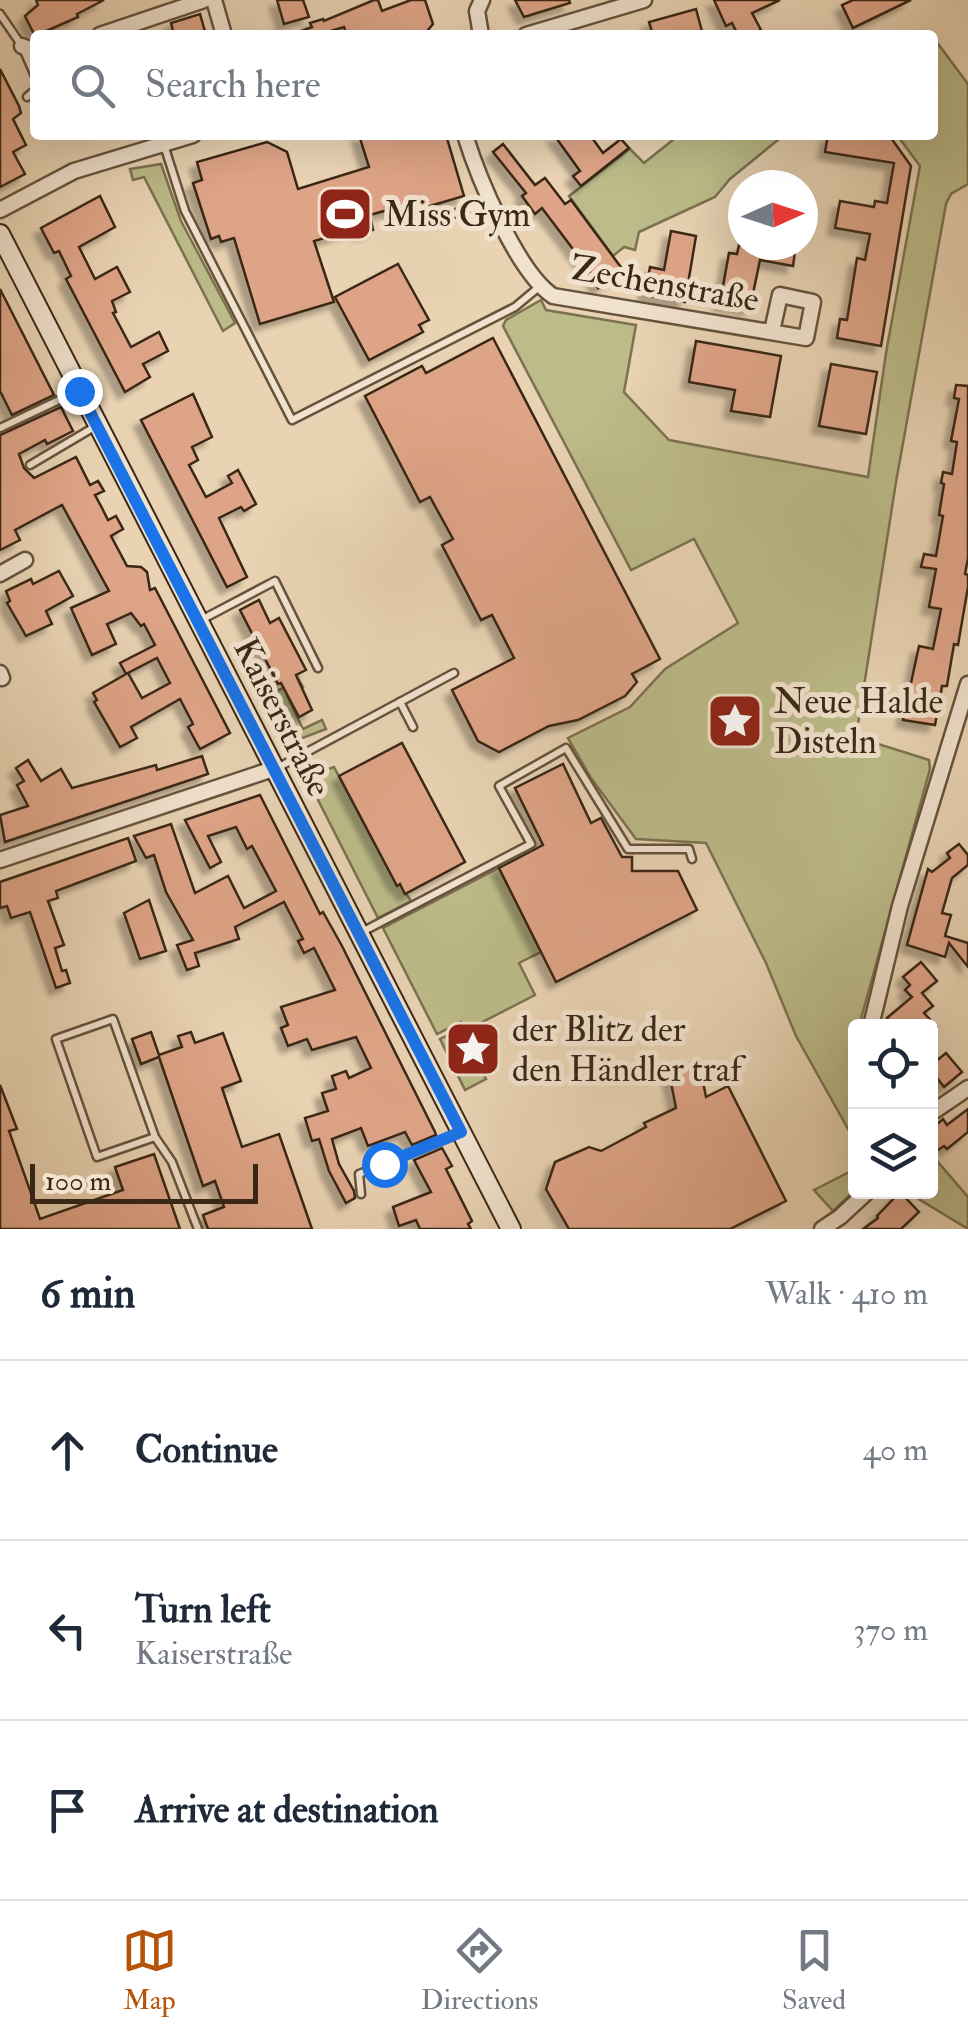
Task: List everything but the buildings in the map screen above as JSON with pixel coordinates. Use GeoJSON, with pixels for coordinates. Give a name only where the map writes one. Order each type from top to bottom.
{"type":"FeatureCollection","features":[{"type":"Feature","properties":{"kind":"main road","name":"Kaiserstraße"},"geometry":{"type":"LineString","coordinates":[[0,234],[511,1229]]}},
{"type":"Feature","properties":{"kind":"street"},"geometry":{"type":"LineString","coordinates":[[115,30],[204,0]]}},
{"type":"Feature","properties":{"kind":"street"},"geometry":{"type":"LineString","coordinates":[[214,0],[223,30]]}},
{"type":"Feature","properties":{"kind":"street"},"geometry":{"type":"LineString","coordinates":[[480,30],[478,11],[482,0]]}},
{"type":"Feature","properties":{"kind":"street"},"geometry":{"type":"LineString","coordinates":[[543,30],[644,0]]}},
{"type":"Feature","properties":{"kind":"street"},"geometry":{"type":"LineString","coordinates":[[0,210],[74,171],[177,140]]}},
{"type":"Feature","properties":{"kind":"street","name":"Zechenstraße"},"geometry":{"type":"LineString","coordinates":[[468,140],[491,202],[539,287],[560,297],[772,331]]}},
{"type":"Feature","properties":{"kind":"street"},"geometry":{"type":"LineString","coordinates":[[0,574],[25,560]]}},
{"type":"Feature","properties":{"kind":"street"},"geometry":{"type":"LineString","coordinates":[[873,1019],[900,906],[961,734],[968,684]]}},
{"type":"Feature","properties":{"kind":"street"},"geometry":{"type":"LineString","coordinates":[[0,860],[273,769]]}},
{"type":"Feature","properties":{"kind":"street"},"geometry":{"type":"LineString","coordinates":[[937,1109],[968,1088]]}},
{"type":"Feature","properties":{"kind":"street"},"geometry":{"type":"LineString","coordinates":[[822,1229],[859,1199]]}},
{"type":"Feature","properties":{"kind":"lane"},"geometry":{"type":"LineString","coordinates":[[0,14],[29,48]]}},
{"type":"Feature","properties":{"kind":"lane"},"geometry":{"type":"LineString","coordinates":[[27,98],[30,95]]}},
{"type":"Feature","properties":{"kind":"lane"},"geometry":{"type":"LineString","coordinates":[[164,144],[185,212],[292,420],[514,307],[539,287]]}},
{"type":"Feature","properties":{"kind":"lane"},"geometry":{"type":"LineString","coordinates":[[420,225],[491,202]]}},
{"type":"Feature","properties":{"kind":"lane"},"geometry":{"type":"LineString","coordinates":[[0,428],[79,391]]}},
{"type":"Feature","properties":{"kind":"lane"},"geometry":{"type":"LineString","coordinates":[[30,466],[97,425]]}},
{"type":"Feature","properties":{"kind":"lane"},"geometry":{"type":"LineString","coordinates":[[198,622],[275,580],[318,668]]}},
{"type":"Feature","properties":{"kind":"lane"},"geometry":{"type":"LineString","coordinates":[[273,769],[454,672]]}},
{"type":"Feature","properties":{"kind":"lane"},"geometry":{"type":"LineString","coordinates":[[400,702],[413,727]]}},
{"type":"Feature","properties":{"kind":"lane"},"geometry":{"type":"LineString","coordinates":[[359,934],[530,844],[499,786],[566,748],[628,849],[689,849],[692,858]]}},
{"type":"Feature","properties":{"kind":"lane"},"geometry":{"type":"LineString","coordinates":[[155,1137],[97,1157],[56,1039],[113,1018],[155,1137],[172,1162],[198,1229]]}},
{"type":"Feature","properties":{"kind":"lane"},"geometry":{"type":"LineString","coordinates":[[361,1194],[359,1174],[461,1132]]}},
{"type":"Feature","properties":{"kind":"shaded area"},"geometry":{"type":"Polygon","coordinates":[[[938,44],[968,84],[968,184],[951,194],[946,204],[896,482],[856,737],[929,760],[930,769],[861,1019],[848,1019],[848,1129],[796,1036],[766,963],[706,843],[636,839],[591,778],[568,738],[630,707],[665,669],[738,623],[694,539],[631,570],[503,326],[506,320],[541,300],[546,310],[636,325],[624,392],[669,440],[868,477],[920,166],[901,140],[938,140],[938,44]]]}},
{"type":"Feature","properties":{"kind":"shaded area"},"geometry":{"type":"Polygon","coordinates":[[[673,140],[778,140],[741,170],[728,170],[728,181],[715,197],[639,232],[635,250],[624,247],[613,256],[569,196],[630,149],[644,163],[673,140]]]}},
{"type":"Feature","properties":{"kind":"shaded area"},"geometry":{"type":"Polygon","coordinates":[[[161,164],[181,221],[235,323],[223,331],[144,177],[133,180],[130,169],[161,164]]]}},
{"type":"Feature","properties":{"kind":"shaded area"},"geometry":{"type":"Polygon","coordinates":[[[299,680],[303,687],[287,696],[303,729],[322,720],[326,729],[300,739],[284,731],[265,697],[299,680]]]}},
{"type":"Feature","properties":{"kind":"shaded area"},"geometry":{"type":"Polygon","coordinates":[[[325,766],[334,767],[397,885],[411,901],[378,918],[314,792],[315,777],[325,766]]]}},
{"type":"Feature","properties":{"kind":"shaded area"},"geometry":{"type":"Polygon","coordinates":[[[499,868],[541,952],[519,963],[535,995],[465,1031],[461,1022],[437,1034],[383,928],[499,868]]]}},
{"type":"Feature","properties":{"kind":"shaded area"},"geometry":{"type":"Polygon","coordinates":[[[460,1029],[486,1079],[465,1090],[440,1039],[460,1029]]]}},
{"type":"Feature","properties":{"kind":"shaded area"},"geometry":{"type":"Polygon","coordinates":[[[938,1162],[968,1197],[968,1229],[919,1199],[938,1199],[938,1162]]]}},
{"type":"Feature","properties":{"kind":"shaded area"},"geometry":{"type":"Polygon","coordinates":[[[848,1173],[848,1197],[833,1211],[814,1190],[848,1173]]]}},
{"type":"Feature","properties":{"kind":"place","name":"Miss Gym"},"geometry":{"type":"Point","coordinates":[345,214]}},
{"type":"Feature","properties":{"kind":"place","name":"Neue Halde Disteln"},"geometry":{"type":"Point","coordinates":[735,721]}},
{"type":"Feature","properties":{"kind":"place","name":"der Blitz der den Händler traf"},"geometry":{"type":"Point","coordinates":[473,1049]}},
{"type":"Feature","properties":{"kind":"route"},"geometry":{"type":"LineString","coordinates":[[79,391],[461,1132],[384,1164]]}}]}
